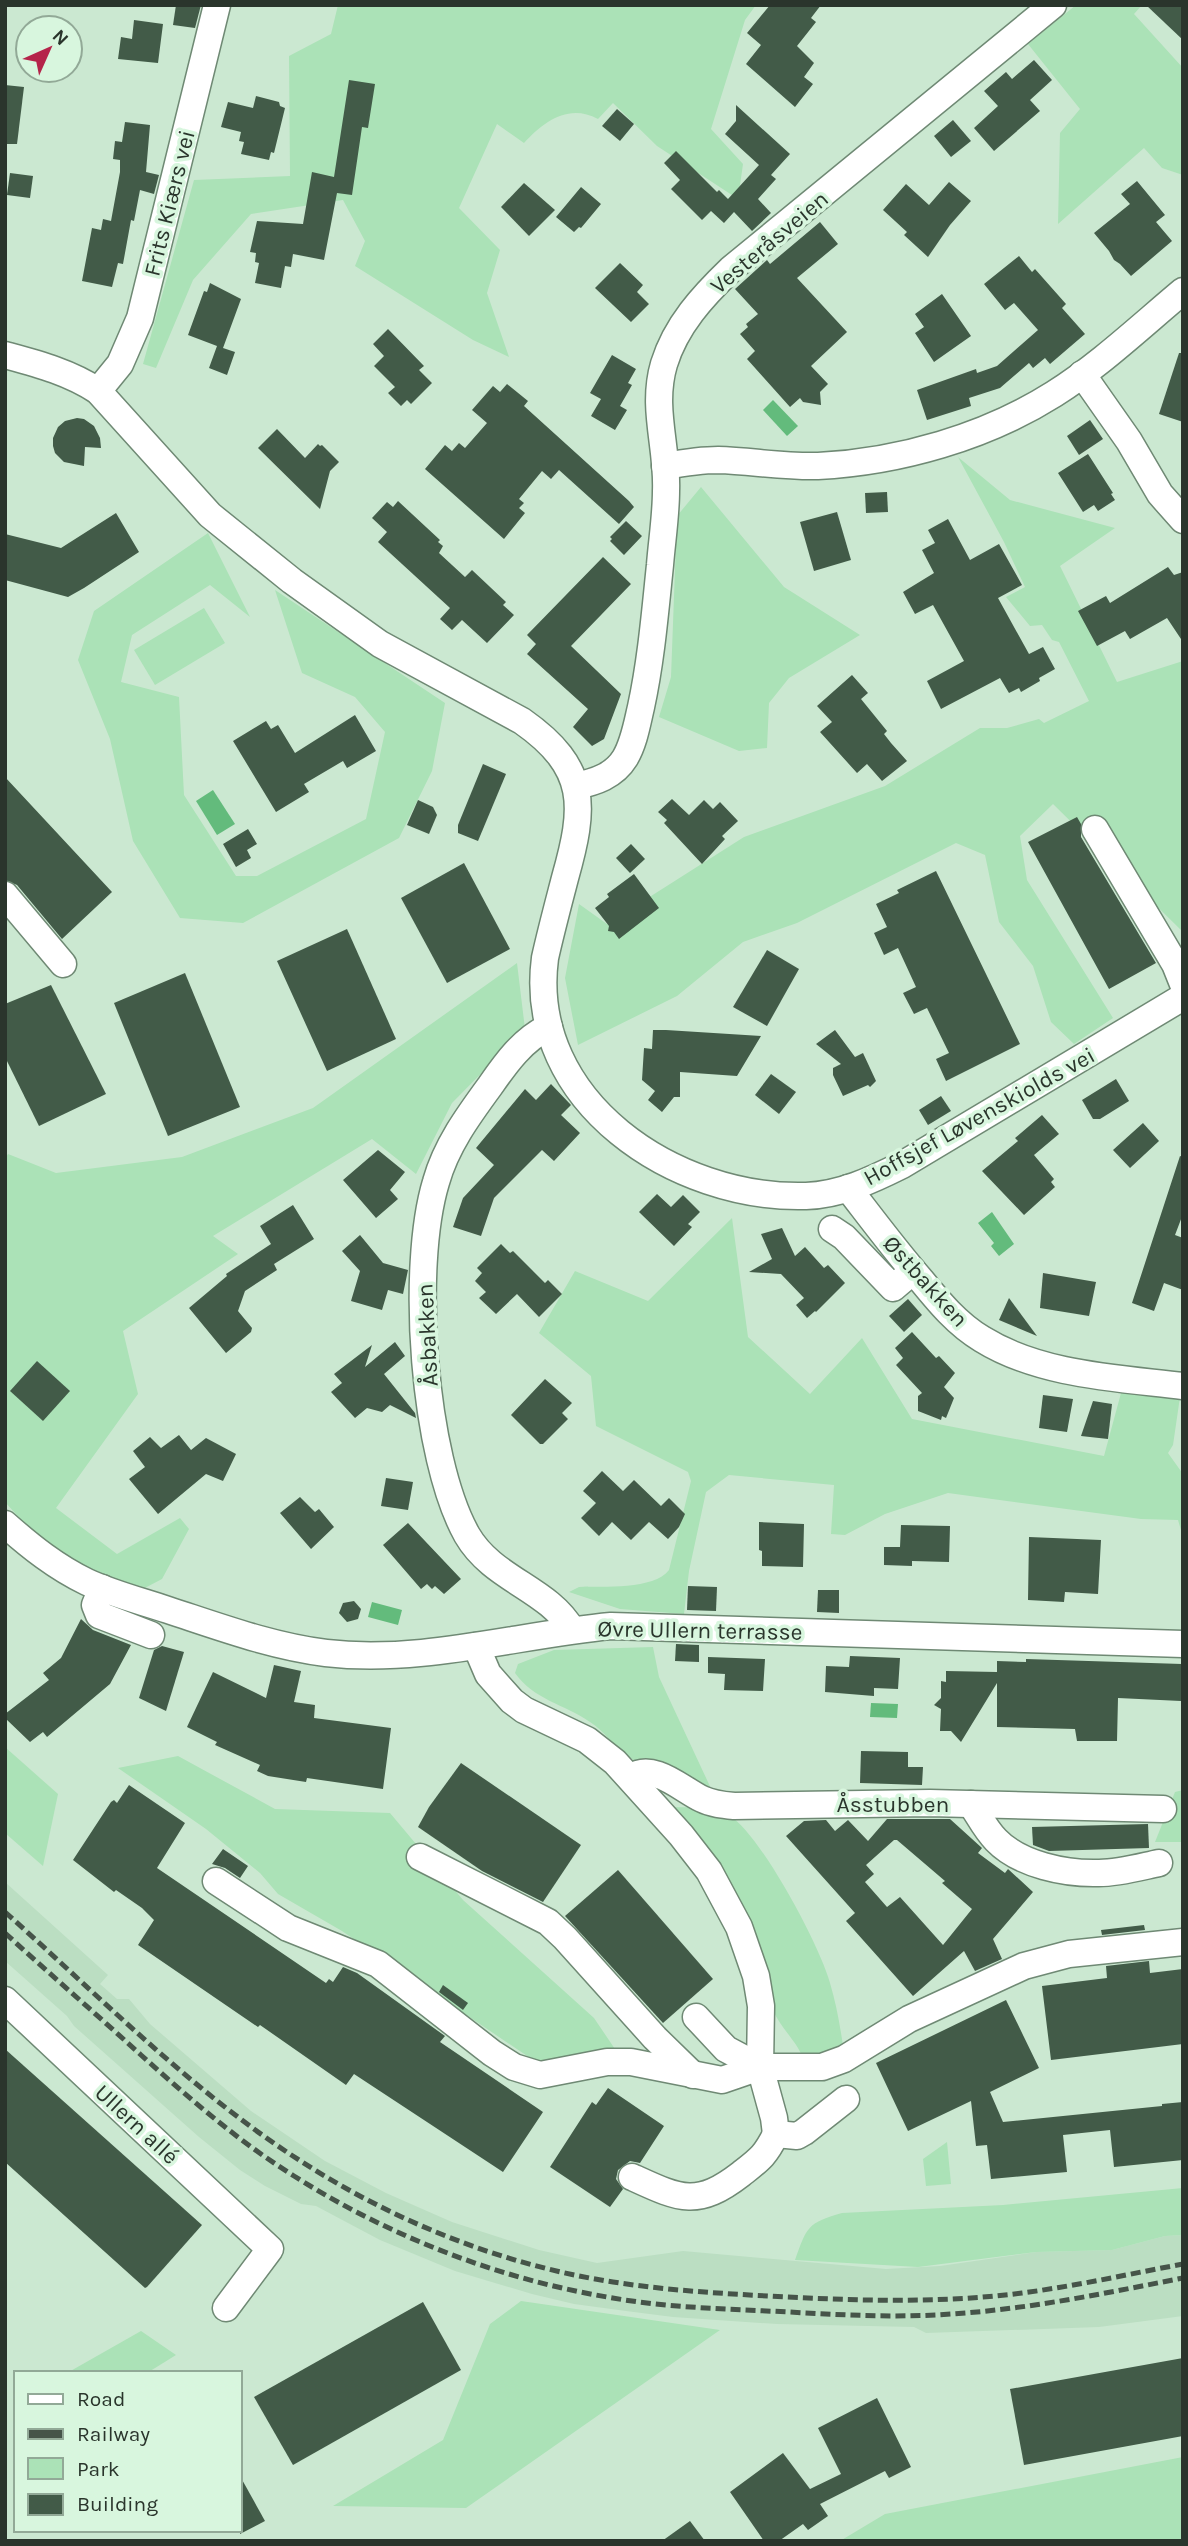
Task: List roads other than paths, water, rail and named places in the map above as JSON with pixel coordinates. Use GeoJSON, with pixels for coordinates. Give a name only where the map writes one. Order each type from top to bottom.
{"type":"FeatureCollection","features":[{"type":"Feature","properties":{"kind":"street","name":"Frits Kiærs vei"},"geometry":{"type":"LineString","coordinates":[[98,391],[120,364],[139,318],[217,5]]}},
{"type":"Feature","properties":{"kind":"street","name":"Vesteråsveien"},"geometry":{"type":"LineString","coordinates":[[576,786],[593,783],[615,770],[625,760],[637,726],[651,652],[667,489],[659,414],[664,364],[680,329],[708,290],[1053,5]]}},
{"type":"Feature","properties":{"kind":"street"},"geometry":{"type":"LineString","coordinates":[[665,466],[716,460],[816,466],[874,460],[913,452],[983,429],[1054,394],[1183,291]]}},
{"type":"Feature","properties":{"kind":"street","name":"Hoffsjef Løvenskiolds vei"},"geometry":{"type":"LineString","coordinates":[[5,355],[59,370],[98,391],[170,474],[218,522],[292,581],[380,644],[522,721],[554,747],[576,786],[579,817],[553,922],[543,977],[549,1027],[563,1064],[578,1088],[599,1113],[629,1141],[669,1167],[721,1186],[744,1191],[807,1196],[848,1188],[878,1177],[902,1164],[1183,997]]}},
{"type":"Feature","properties":{"kind":"street"},"geometry":{"type":"LineString","coordinates":[[1082,374],[1129,441],[1160,494],[1183,520]]}},
{"type":"Feature","properties":{"kind":"street"},"geometry":{"type":"LineString","coordinates":[[1095,829],[1175,964],[1183,984]]}},
{"type":"Feature","properties":{"kind":"street"},"geometry":{"type":"LineString","coordinates":[[5,895],[63,964]]}},
{"type":"Feature","properties":{"kind":"street","name":"Åsbakken"},"geometry":{"type":"LineString","coordinates":[[549,1027],[530,1039],[504,1067],[471,1113],[442,1163],[429,1213],[423,1319],[429,1391],[436,1434],[445,1480],[459,1520],[482,1554],[511,1580],[553,1606],[572,1630]]}},
{"type":"Feature","properties":{"kind":"street","name":"Østbakken"},"geometry":{"type":"LineString","coordinates":[[848,1188],[913,1271],[962,1325],[998,1349],[1060,1368],[1183,1386]]}},
{"type":"Feature","properties":{"kind":"street"},"geometry":{"type":"LineString","coordinates":[[832,1229],[868,1261],[893,1289],[913,1271]]}},
{"type":"Feature","properties":{"kind":"street","name":"Øvre Ullern terrasse"},"geometry":{"type":"LineString","coordinates":[[5,1524],[40,1555],[102,1587],[239,1634],[314,1651],[363,1655],[402,1654],[611,1626],[1183,1644]]}},
{"type":"Feature","properties":{"kind":"street"},"geometry":{"type":"LineString","coordinates":[[102,1587],[95,1605],[99,1615],[151,1635]]}},
{"type":"Feature","properties":{"kind":"street"},"geometry":{"type":"LineString","coordinates":[[475,1646],[488,1674],[512,1701],[524,1710],[587,1740],[631,1777],[681,1835],[709,1871],[739,1927],[756,1976],[761,2038],[760,2067],[776,2134],[766,2154],[720,2190],[699,2197],[672,2194],[632,2177]]}},
{"type":"Feature","properties":{"kind":"street","name":"Åsstubben"},"geometry":{"type":"LineString","coordinates":[[631,1777],[640,1772],[656,1774],[710,1803],[734,1806],[971,1804],[1163,1809]]}},
{"type":"Feature","properties":{"kind":"street"},"geometry":{"type":"LineString","coordinates":[[971,1804],[989,1832],[1002,1845],[1040,1864],[1070,1871],[1100,1873],[1159,1863]]}},
{"type":"Feature","properties":{"kind":"street"},"geometry":{"type":"LineString","coordinates":[[420,1857],[548,1922],[655,2038],[693,2075]]}},
{"type":"Feature","properties":{"kind":"street"},"geometry":{"type":"LineString","coordinates":[[216,1881],[288,1928],[378,1964],[492,2053],[528,2073],[550,2074],[607,2062],[631,2062],[722,2080],[760,2067],[807,2068],[836,2063],[909,2019],[1024,1966],[1069,1954],[1183,1942]]}},
{"type":"Feature","properties":{"kind":"street","name":"Ullern allé"},"geometry":{"type":"LineString","coordinates":[[5,2000],[270,2249],[226,2308]]}},
{"type":"Feature","properties":{"kind":"street"},"geometry":{"type":"LineString","coordinates":[[696,2017],[726,2049],[760,2067]]}},
{"type":"Feature","properties":{"kind":"street"},"geometry":{"type":"LineString","coordinates":[[776,2134],[797,2136],[846,2099]]}},
{"type":"Feature","properties":{"kind":"railway"},"geometry":{"type":"LineString","coordinates":[[5,1912],[184,2074],[299,2160],[410,2221],[450,2238],[530,2264],[613,2282],[678,2290],[905,2300],[1022,2293],[1183,2264]]}},
{"type":"Feature","properties":{"kind":"railway"},"geometry":{"type":"LineString","coordinates":[[5,1933],[196,2103],[273,2163],[330,2198],[406,2236],[525,2279],[652,2304],[890,2316],[1010,2308],[1183,2278]]}}]}
